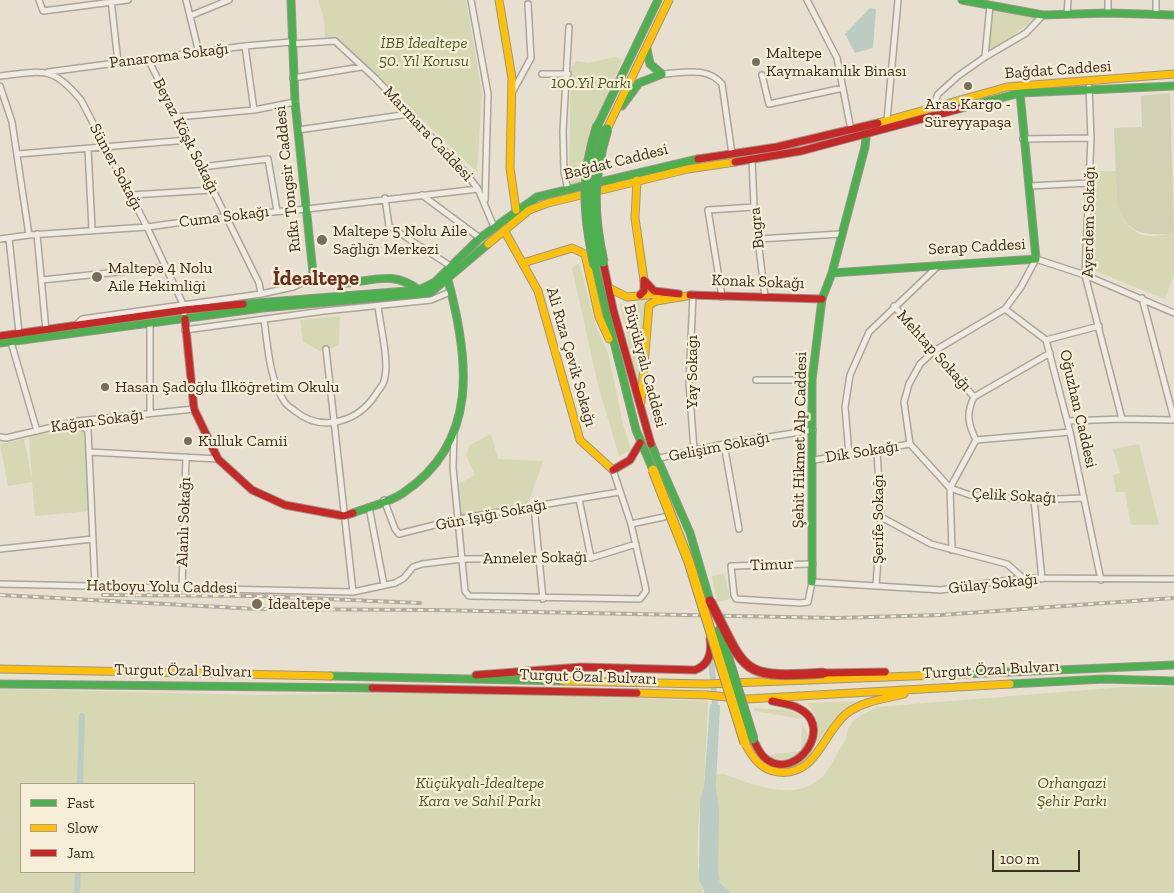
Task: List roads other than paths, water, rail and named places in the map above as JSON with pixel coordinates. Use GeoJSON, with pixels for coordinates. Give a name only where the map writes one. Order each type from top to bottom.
{"type":"FeatureCollection","features":[{"type":"Feature","properties":{"kind":"main road","name":"Rıfkı Tongsir Caddesi"},"geometry":{"type":"LineString","coordinates":[[291,0],[293,78],[313,273],[329,281],[339,283],[402,278],[412,283],[419,290]]}},
{"type":"Feature","properties":{"kind":"main road"},"geometry":{"type":"LineString","coordinates":[[499,0],[512,78],[510,168],[516,210]]}},
{"type":"Feature","properties":{"kind":"main road","name":"Büyükyalı Caddesi"},"geometry":{"type":"LineString","coordinates":[[658,0],[603,127],[592,198],[599,264],[616,350],[640,443],[657,469],[690,533],[749,741]]}},
{"type":"Feature","properties":{"kind":"main road","name":"Büyükyalı Caddesi"},"geometry":{"type":"LineString","coordinates":[[603,127],[669,0]]}},
{"type":"Feature","properties":{"kind":"main road"},"geometry":{"type":"LineString","coordinates":[[962,0],[990,5],[1005,4],[1043,15],[1108,12],[1174,15]]}},
{"type":"Feature","properties":{"kind":"main road"},"geometry":{"type":"LineString","coordinates":[[648,43],[648,63],[662,74]]}},
{"type":"Feature","properties":{"kind":"main road"},"geometry":{"type":"LineString","coordinates":[[603,127],[639,83],[662,74]]}},
{"type":"Feature","properties":{"kind":"main road","name":"Bağdat Caddesi"},"geometry":{"type":"LineString","coordinates":[[0,336],[74,326],[92,328],[150,324],[184,311],[263,308],[370,300],[430,293],[448,280],[529,210],[637,180],[801,151],[867,130],[1020,93],[1174,74]]}},
{"type":"Feature","properties":{"kind":"main road","name":"Bağdat Caddesi"},"geometry":{"type":"LineString","coordinates":[[0,343],[184,311],[322,296],[419,290],[435,282],[480,238],[516,210],[537,197],[684,161],[732,154],[851,130],[867,130],[887,120],[1020,85],[1174,86]]}},
{"type":"Feature","properties":{"kind":"main road"},"geometry":{"type":"LineString","coordinates":[[1020,93],[1036,259]]}},
{"type":"Feature","properties":{"kind":"main road","name":"Şehit Hikmet Alp Caddesi"},"geometry":{"type":"LineString","coordinates":[[812,582],[814,460],[812,380],[822,299],[832,273],[867,130]]}},
{"type":"Feature","properties":{"kind":"main road"},"geometry":{"type":"LineString","coordinates":[[637,180],[635,198],[636,230],[644,280],[644,291],[640,296]]}},
{"type":"Feature","properties":{"kind":"main road","name":"Ali Rıza Çevik Sokağı"},"geometry":{"type":"LineString","coordinates":[[504,230],[538,291],[580,440],[613,470]]}},
{"type":"Feature","properties":{"kind":"main road"},"geometry":{"type":"LineString","coordinates":[[522,263],[572,248],[585,254],[599,317],[616,350]]}},
{"type":"Feature","properties":{"kind":"main road","name":"Serap Caddesi"},"geometry":{"type":"LineString","coordinates":[[832,273],[940,264],[1036,259]]}},
{"type":"Feature","properties":{"kind":"main road","name":"Büyükyalı Caddesi"},"geometry":{"type":"LineString","coordinates":[[599,264],[609,288],[657,469],[710,631],[749,741]]}},
{"type":"Feature","properties":{"kind":"main road"},"geometry":{"type":"LineString","coordinates":[[184,311],[194,409],[218,459],[252,490],[285,505],[344,516],[402,494],[437,463],[460,419],[466,377],[459,320],[448,280]]}},
{"type":"Feature","properties":{"kind":"main road"},"geometry":{"type":"LineString","coordinates":[[644,280],[648,288],[658,294]]}},
{"type":"Feature","properties":{"kind":"main road"},"geometry":{"type":"LineString","coordinates":[[609,288],[622,298],[628,299],[658,294],[693,295]]}},
{"type":"Feature","properties":{"kind":"main road"},"geometry":{"type":"LineString","coordinates":[[641,410],[649,306],[656,301],[693,295]]}},
{"type":"Feature","properties":{"kind":"main road","name":"Konak Sokağı"},"geometry":{"type":"LineString","coordinates":[[693,295],[822,299]]}},
{"type":"Feature","properties":{"kind":"main road"},"geometry":{"type":"LineString","coordinates":[[613,470],[628,464],[635,456],[640,443]]}},
{"type":"Feature","properties":{"kind":"main road"},"geometry":{"type":"LineString","coordinates":[[710,601],[736,654],[742,662],[764,674],[882,672],[950,675]]}},
{"type":"Feature","properties":{"kind":"main road"},"geometry":{"type":"LineString","coordinates":[[445,679],[513,671],[581,667],[700,669],[708,662],[710,655],[710,631]]}},
{"type":"Feature","properties":{"kind":"main road","name":"Turgut Özal Bulvarı"},"geometry":{"type":"LineString","coordinates":[[0,669],[723,684],[1174,665]]}},
{"type":"Feature","properties":{"kind":"main road","name":"Turgut Özal Bulvarı"},"geometry":{"type":"LineString","coordinates":[[0,684],[514,690],[707,695],[747,699],[1104,679],[1174,681]]}},
{"type":"Feature","properties":{"kind":"main road"},"geometry":{"type":"LineString","coordinates":[[749,741],[753,758],[766,769],[782,773],[796,771],[814,759],[833,728],[848,713],[865,703],[920,690]]}},
{"type":"Feature","properties":{"kind":"main road"},"geometry":{"type":"LineString","coordinates":[[747,699],[795,706],[806,712],[811,718],[815,731],[815,738],[807,754],[798,762],[789,764],[777,764],[764,758],[749,741]]}},
{"type":"Feature","properties":{"kind":"street"},"geometry":{"type":"LineString","coordinates":[[39,0],[43,11],[128,0]]}},
{"type":"Feature","properties":{"kind":"street"},"geometry":{"type":"LineString","coordinates":[[186,0],[199,53]]}},
{"type":"Feature","properties":{"kind":"street"},"geometry":{"type":"LineString","coordinates":[[190,16],[229,0]]}},
{"type":"Feature","properties":{"kind":"street"},"geometry":{"type":"LineString","coordinates":[[471,0],[488,94],[485,202]]}},
{"type":"Feature","properties":{"kind":"street"},"geometry":{"type":"LineString","coordinates":[[807,0],[837,58],[851,130]]}},
{"type":"Feature","properties":{"kind":"street"},"geometry":{"type":"LineString","coordinates":[[887,120],[898,0]]}},
{"type":"Feature","properties":{"kind":"street"},"geometry":{"type":"LineString","coordinates":[[1067,14],[1068,0]]}},
{"type":"Feature","properties":{"kind":"street"},"geometry":{"type":"LineString","coordinates":[[1108,0],[1108,12]]}},
{"type":"Feature","properties":{"kind":"street"},"geometry":{"type":"LineString","coordinates":[[1156,0],[1156,13]]}},
{"type":"Feature","properties":{"kind":"street"},"geometry":{"type":"LineString","coordinates":[[111,1],[118,62]]}},
{"type":"Feature","properties":{"kind":"street"},"geometry":{"type":"LineString","coordinates":[[512,92],[531,58],[528,4]]}},
{"type":"Feature","properties":{"kind":"street"},"geometry":{"type":"LineString","coordinates":[[986,57],[990,5]]}},
{"type":"Feature","properties":{"kind":"street"},"geometry":{"type":"LineString","coordinates":[[933,107],[938,94],[958,76],[1026,33],[1043,15]]}},
{"type":"Feature","properties":{"kind":"street"},"geometry":{"type":"LineString","coordinates":[[568,190],[564,172],[563,131],[568,74],[569,27]]}},
{"type":"Feature","properties":{"kind":"street","name":"Marmara Caddesi"},"geometry":{"type":"LineString","coordinates":[[291,43],[335,41],[375,78],[478,189],[494,227]]}},
{"type":"Feature","properties":{"kind":"street","name":"Panaroma Sokağı"},"geometry":{"type":"LineString","coordinates":[[48,72],[245,46],[291,43]]}},
{"type":"Feature","properties":{"kind":"street"},"geometry":{"type":"LineString","coordinates":[[245,46],[254,110]]}},
{"type":"Feature","properties":{"kind":"street","name":"Beyaz Köşk Sokağı"},"geometry":{"type":"LineString","coordinates":[[148,59],[212,190],[228,216],[259,282],[261,294]]}},
{"type":"Feature","properties":{"kind":"street"},"geometry":{"type":"LineString","coordinates":[[293,78],[361,67]]}},
{"type":"Feature","properties":{"kind":"street"},"geometry":{"type":"LineString","coordinates":[[0,76],[48,72]]}},
{"type":"Feature","properties":{"kind":"street","name":"Sümer Sokağı"},"geometry":{"type":"LineString","coordinates":[[48,72],[69,86],[81,100],[147,227],[184,311]]}},
{"type":"Feature","properties":{"kind":"street"},"geometry":{"type":"LineString","coordinates":[[662,74],[702,72],[717,78],[722,84],[732,154]]}},
{"type":"Feature","properties":{"kind":"street"},"geometry":{"type":"LineString","coordinates":[[542,74],[568,74]]}},
{"type":"Feature","properties":{"kind":"street"},"geometry":{"type":"LineString","coordinates":[[762,75],[769,104],[843,88]]}},
{"type":"Feature","properties":{"kind":"street","name":"Ayerdem Sokağı"},"geometry":{"type":"LineString","coordinates":[[1089,85],[1091,138],[1084,275],[1100,326],[1122,419]]}},
{"type":"Feature","properties":{"kind":"street"},"geometry":{"type":"LineString","coordinates":[[0,86],[2,105],[10,112],[29,234]]}},
{"type":"Feature","properties":{"kind":"street"},"geometry":{"type":"LineString","coordinates":[[176,118],[254,110],[295,102]]}},
{"type":"Feature","properties":{"kind":"street"},"geometry":{"type":"LineString","coordinates":[[298,130],[409,114]]}},
{"type":"Feature","properties":{"kind":"street"},"geometry":{"type":"LineString","coordinates":[[1023,139],[1091,138]]}},
{"type":"Feature","properties":{"kind":"street"},"geometry":{"type":"LineString","coordinates":[[18,154],[188,140]]}},
{"type":"Feature","properties":{"kind":"street"},"geometry":{"type":"LineString","coordinates":[[88,149],[92,230]]}},
{"type":"Feature","properties":{"kind":"street"},"geometry":{"type":"LineString","coordinates":[[201,166],[268,159],[277,211]]}},
{"type":"Feature","properties":{"kind":"street","name":"Bugra"},"geometry":{"type":"LineString","coordinates":[[752,159],[754,207],[765,297]]}},
{"type":"Feature","properties":{"kind":"street"},"geometry":{"type":"LineString","coordinates":[[1029,186],[1089,183]]}},
{"type":"Feature","properties":{"kind":"street","name":"Cuma Sokağı"},"geometry":{"type":"LineString","coordinates":[[0,240],[29,234],[147,227],[228,216],[307,209],[385,198],[478,189]]}},
{"type":"Feature","properties":{"kind":"street"},"geometry":{"type":"LineString","coordinates":[[131,196],[212,190]]}},
{"type":"Feature","properties":{"kind":"street"},"geometry":{"type":"LineString","coordinates":[[421,194],[480,238]]}},
{"type":"Feature","properties":{"kind":"street"},"geometry":{"type":"LineString","coordinates":[[385,198],[389,226],[452,267]]}},
{"type":"Feature","properties":{"kind":"street"},"geometry":{"type":"LineString","coordinates":[[722,297],[708,210],[754,207]]}},
{"type":"Feature","properties":{"kind":"street"},"geometry":{"type":"LineString","coordinates":[[37,234],[46,331]]}},
{"type":"Feature","properties":{"kind":"street"},"geometry":{"type":"LineString","coordinates":[[758,239],[841,234]]}},
{"type":"Feature","properties":{"kind":"street"},"geometry":{"type":"LineString","coordinates":[[9,238],[19,333]]}},
{"type":"Feature","properties":{"kind":"street"},"geometry":{"type":"LineString","coordinates":[[1005,309],[1021,287],[1036,259]]}},
{"type":"Feature","properties":{"kind":"street","name":"Serap Caddesi"},"geometry":{"type":"LineString","coordinates":[[1036,259],[1084,275],[1174,313]]}},
{"type":"Feature","properties":{"kind":"street"},"geometry":{"type":"LineString","coordinates":[[849,455],[845,406],[850,375],[868,332],[940,264]]}},
{"type":"Feature","properties":{"kind":"street"},"geometry":{"type":"LineString","coordinates":[[42,280],[166,267]]}},
{"type":"Feature","properties":{"kind":"street"},"geometry":{"type":"LineString","coordinates":[[74,326],[82,319],[184,311],[293,287],[304,282],[313,273]]}},
{"type":"Feature","properties":{"kind":"street"},"geometry":{"type":"LineString","coordinates":[[185,330],[431,300],[450,292]]}},
{"type":"Feature","properties":{"kind":"street","name":"Yay Sokağı"},"geometry":{"type":"LineString","coordinates":[[693,295],[689,383],[694,450]]}},
{"type":"Feature","properties":{"kind":"street"},"geometry":{"type":"LineString","coordinates":[[1067,421],[1174,420],[1142,298]]}},
{"type":"Feature","properties":{"kind":"street"},"geometry":{"type":"LineString","coordinates":[[264,320],[273,378],[284,402],[303,418],[320,423],[334,423],[353,418],[372,399],[384,382],[385,360],[378,306]]}},
{"type":"Feature","properties":{"kind":"street","name":"Mehtap Sokağı"},"geometry":{"type":"LineString","coordinates":[[894,306],[974,397]]}},
{"type":"Feature","properties":{"kind":"street","name":"Oğuzhan Caddesi"},"geometry":{"type":"LineString","coordinates":[[1005,309],[1046,340],[1070,432],[1101,580]]}},
{"type":"Feature","properties":{"kind":"street","name":"Çelik Sokağı"},"geometry":{"type":"LineString","coordinates":[[1005,309],[934,351],[920,364],[907,391],[904,402],[910,444],[927,466],[950,488],[970,495],[1034,500],[1083,498]]}},
{"type":"Feature","properties":{"kind":"street"},"geometry":{"type":"LineString","coordinates":[[150,324],[150,414]]}},
{"type":"Feature","properties":{"kind":"street"},"geometry":{"type":"LineString","coordinates":[[1046,340],[1100,326]]}},
{"type":"Feature","properties":{"kind":"street"},"geometry":{"type":"LineString","coordinates":[[11,342],[37,431]]}},
{"type":"Feature","properties":{"kind":"street"},"geometry":{"type":"LineString","coordinates":[[326,349],[353,592]]}},
{"type":"Feature","properties":{"kind":"street"},"geometry":{"type":"LineString","coordinates":[[952,550],[950,488],[976,440],[968,415],[974,397],[1050,353]]}},
{"type":"Feature","properties":{"kind":"street"},"geometry":{"type":"LineString","coordinates":[[756,380],[812,380]]}},
{"type":"Feature","properties":{"kind":"street","name":"Kağan Sokağı"},"geometry":{"type":"LineString","coordinates":[[0,437],[6,438],[73,422],[194,409]]}},
{"type":"Feature","properties":{"kind":"street"},"geometry":{"type":"LineString","coordinates":[[73,422],[88,430],[95,586]]}},
{"type":"Feature","properties":{"kind":"street"},"geometry":{"type":"LineString","coordinates":[[454,430],[453,468],[464,591],[468,596],[543,599],[640,599],[646,591],[631,524],[613,470]]}},
{"type":"Feature","properties":{"kind":"street","name":"Gelişim Sokağı"},"geometry":{"type":"LineString","coordinates":[[655,456],[660,458],[724,444],[813,430]]}},
{"type":"Feature","properties":{"kind":"street"},"geometry":{"type":"LineString","coordinates":[[976,440],[1070,432]]}},
{"type":"Feature","properties":{"kind":"street"},"geometry":{"type":"LineString","coordinates":[[724,444],[740,529]]}},
{"type":"Feature","properties":{"kind":"street","name":"Dik Sokağı"},"geometry":{"type":"LineString","coordinates":[[814,460],[910,444]]}},
{"type":"Feature","properties":{"kind":"street","name":"Şerife Sokağı"},"geometry":{"type":"LineString","coordinates":[[876,586],[881,517],[877,451]]}},
{"type":"Feature","properties":{"kind":"street"},"geometry":{"type":"LineString","coordinates":[[89,452],[218,459]]}},
{"type":"Feature","properties":{"kind":"street","name":"Alanlı Sokağı"},"geometry":{"type":"LineString","coordinates":[[182,588],[186,457]]}},
{"type":"Feature","properties":{"kind":"street","name":"Gün Işığı Sokağı"},"geometry":{"type":"LineString","coordinates":[[384,500],[395,529],[399,534],[458,519],[619,492]]}},
{"type":"Feature","properties":{"kind":"street"},"geometry":{"type":"LineString","coordinates":[[579,498],[591,558]]}},
{"type":"Feature","properties":{"kind":"street"},"geometry":{"type":"LineString","coordinates":[[1034,500],[1042,579]]}},
{"type":"Feature","properties":{"kind":"street"},"geometry":{"type":"LineString","coordinates":[[534,506],[543,599]]}},
{"type":"Feature","properties":{"kind":"street"},"geometry":{"type":"LineString","coordinates":[[369,507],[384,585]]}},
{"type":"Feature","properties":{"kind":"street"},"geometry":{"type":"LineString","coordinates":[[631,524],[664,517]]}},
{"type":"Feature","properties":{"kind":"street"},"geometry":{"type":"LineString","coordinates":[[881,517],[931,544],[1007,564],[1023,578]]}},
{"type":"Feature","properties":{"kind":"street"},"geometry":{"type":"LineString","coordinates":[[0,548],[93,539]]}},
{"type":"Feature","properties":{"kind":"street","name":"Anneler Sokağı"},"geometry":{"type":"LineString","coordinates":[[384,585],[395,583],[404,578],[413,567],[422,564],[462,559],[591,558],[636,544]]}},
{"type":"Feature","properties":{"kind":"street","name":"Timur"},"geometry":{"type":"LineString","coordinates":[[800,603],[736,599],[732,566],[813,564]]}},
{"type":"Feature","properties":{"kind":"street","name":"Gülay Sokağı"},"geometry":{"type":"LineString","coordinates":[[812,582],[956,589],[1023,578],[1174,579]]}},
{"type":"Feature","properties":{"kind":"street","name":"Şehit Hikmet Alp Caddesi"},"geometry":{"type":"LineString","coordinates":[[800,603],[808,602],[812,582]]}},
{"type":"Feature","properties":{"kind":"street","name":"Hatboyu Yolu Caddesi"},"geometry":{"type":"LineString","coordinates":[[0,584],[273,588],[353,592],[384,585]]}},
{"type":"Feature","properties":{"kind":"waterway"},"geometry":{"type":"LineString","coordinates":[[711,656],[715,705]]}},
{"type":"Feature","properties":{"kind":"waterway"},"geometry":{"type":"LineString","coordinates":[[80,783],[82,716]]}},
{"type":"Feature","properties":{"kind":"waterway"},"geometry":{"type":"LineString","coordinates":[[77,893],[78,873]]}},
{"type":"Feature","properties":{"kind":"railway"},"geometry":{"type":"LineString","coordinates":[[0,595],[257,609],[433,610],[836,618],[941,615],[1174,598]]}},
{"type":"Feature","properties":{"kind":"railway"},"geometry":{"type":"LineString","coordinates":[[103,595],[258,596],[420,603]]}},
{"type":"Feature","properties":{"kind":"place","name":"Maltepe Kaymakamlık Binası"},"geometry":{"type":"Point","coordinates":[756,62]}},
{"type":"Feature","properties":{"kind":"place","name":"Aras Kargo - Süreyyapaşa"},"geometry":{"type":"Point","coordinates":[968,86]}},
{"type":"Feature","properties":{"kind":"place","name":"Maltepe 5 Nolu Aile Sağlığı Merkezi"},"geometry":{"type":"Point","coordinates":[322,240]}},
{"type":"Feature","properties":{"kind":"place","name":"Maltepe 4 Nolu Aile Hekimliği"},"geometry":{"type":"Point","coordinates":[97,277]}},
{"type":"Feature","properties":{"kind":"place","name":"Hasan Şadoğlu İlköğretim Okulu"},"geometry":{"type":"Point","coordinates":[105,387]}},
{"type":"Feature","properties":{"kind":"place","name":"Kulluk Camii"},"geometry":{"type":"Point","coordinates":[188,441]}},
{"type":"Feature","properties":{"kind":"place","name":"İdealtepe"},"geometry":{"type":"Point","coordinates":[257,604]}},
{"type":"Feature","properties":{"kind":"district","name":"İdealtepe"},"geometry":{"type":"Point","coordinates":[316,279]}},
{"type":"Feature","properties":{"kind":"park label","name":"İBB İdealtepe 50. Yıl Korusu"},"geometry":{"type":"Point","coordinates":[424,52]}},
{"type":"Feature","properties":{"kind":"park label","name":"100.Yıl Parkı"},"geometry":{"type":"Point","coordinates":[591,83]}},
{"type":"Feature","properties":{"kind":"park label","name":"Küçükyalı-İdealtepe Kara ve Sahil Parkı"},"geometry":{"type":"Point","coordinates":[480,792]}},
{"type":"Feature","properties":{"kind":"park label","name":"Orhangazi Şehir Parkı"},"geometry":{"type":"Point","coordinates":[1072,792]}}]}
